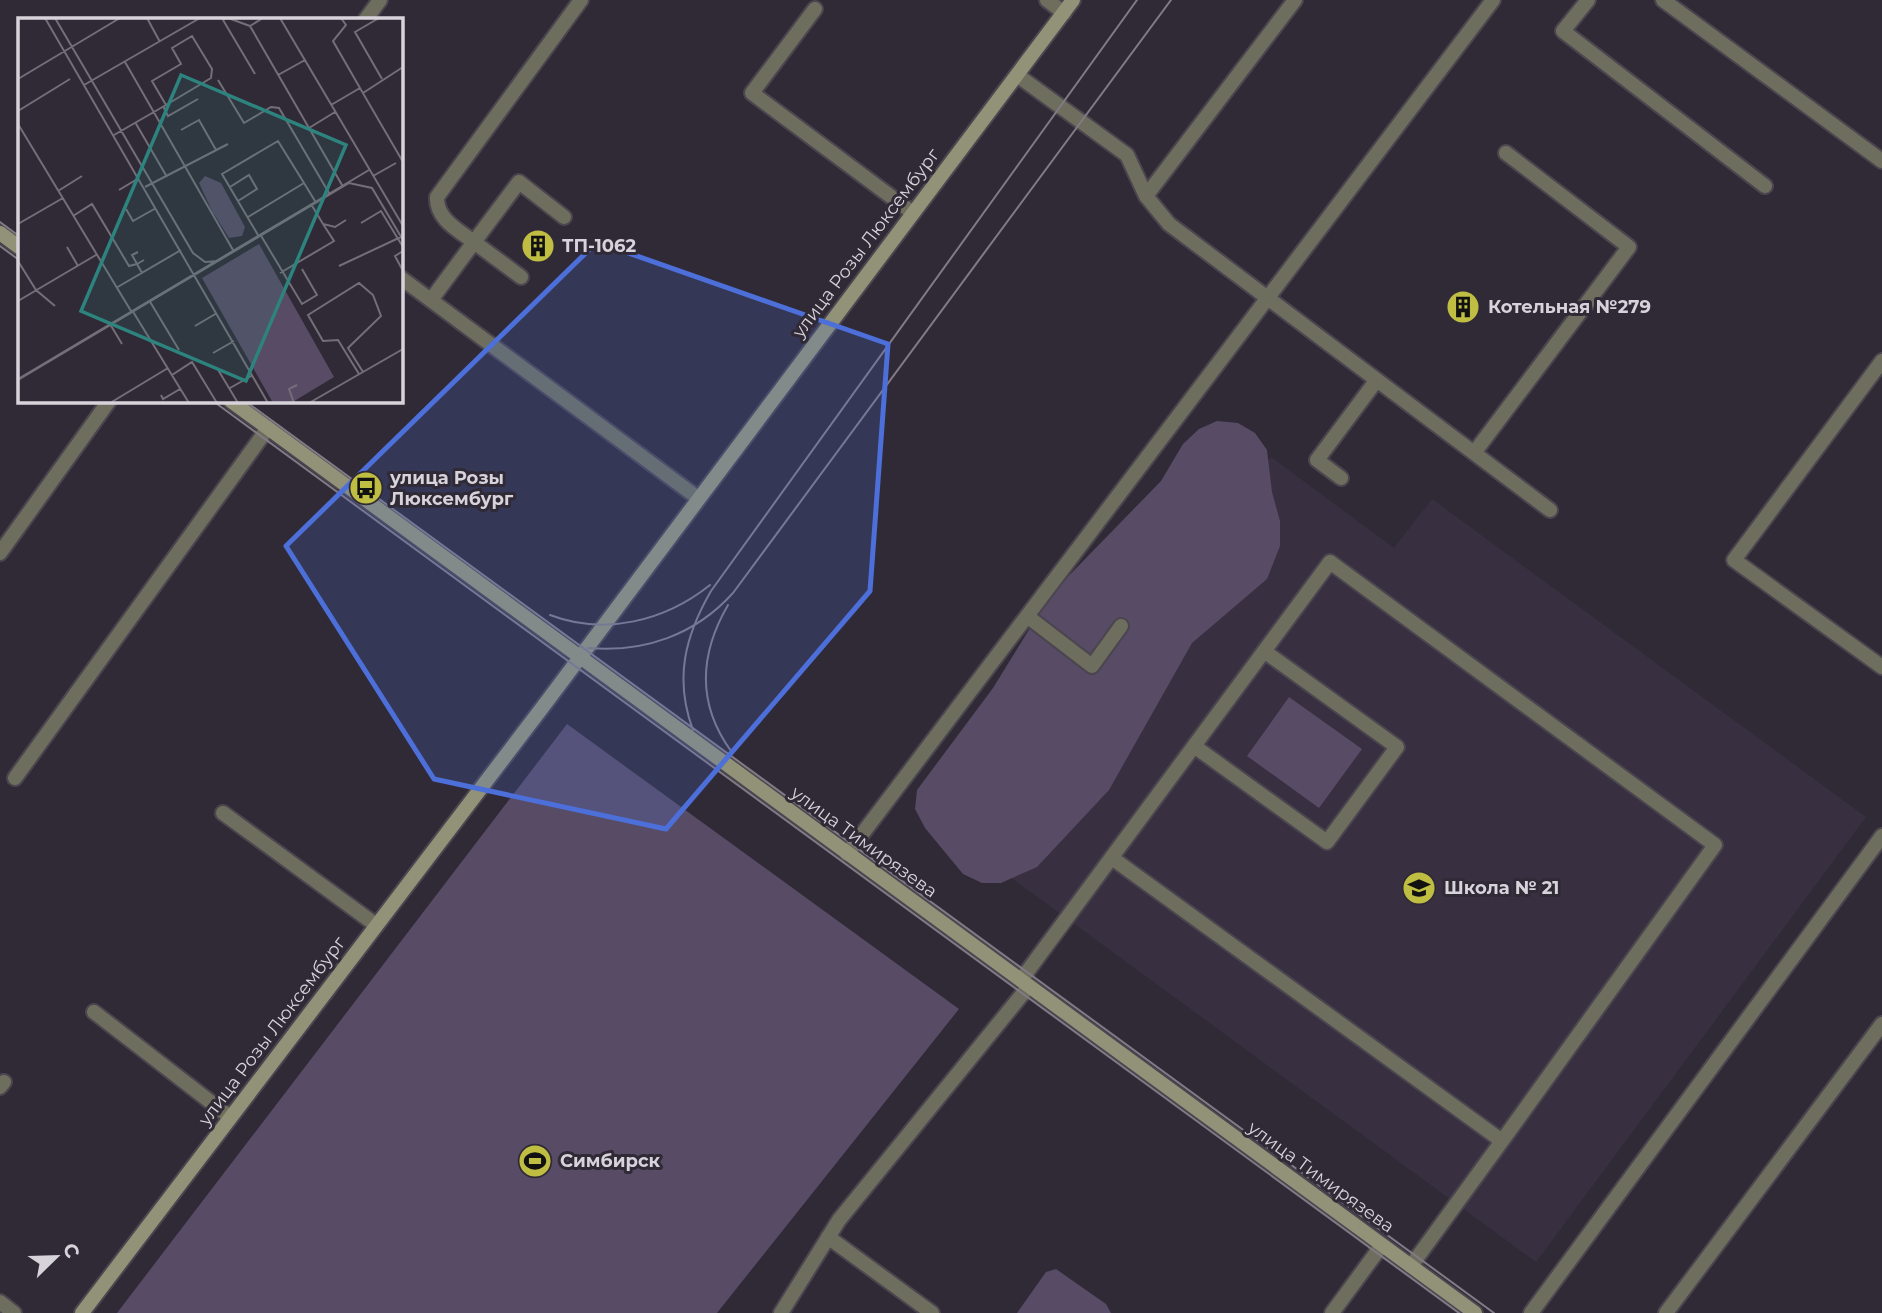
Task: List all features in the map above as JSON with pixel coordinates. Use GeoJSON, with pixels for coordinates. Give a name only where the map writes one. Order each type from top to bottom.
{"type":"FeatureCollection","features":[{"type":"Feature","properties":{"kind":"main road","name":"улица Розы Люксембург"},"geometry":{"type":"LineString","coordinates":[[82,1313],[581,656],[1073,0]]}},
{"type":"Feature","properties":{"kind":"main road"},"geometry":{"type":"LineString","coordinates":[[0,233],[18,246]]}},
{"type":"Feature","properties":{"kind":"main road","name":"улица Тимирязева"},"geometry":{"type":"LineString","coordinates":[[232,402],[1475,1313]]}},
{"type":"Feature","properties":{"kind":"street"},"geometry":{"type":"LineString","coordinates":[[367,18],[380,0]]}},
{"type":"Feature","properties":{"kind":"street"},"geometry":{"type":"LineString","coordinates":[[521,277],[442,217],[437,207],[437,197],[581,0]]}},
{"type":"Feature","properties":{"kind":"street"},"geometry":{"type":"LineString","coordinates":[[1047,0],[1064,13]]}},
{"type":"Feature","properties":{"kind":"street"},"geometry":{"type":"LineString","coordinates":[[1146,196],[1295,0]]}},
{"type":"Feature","properties":{"kind":"street"},"geometry":{"type":"LineString","coordinates":[[848,854],[1493,0]]}},
{"type":"Feature","properties":{"kind":"street"},"geometry":{"type":"LineString","coordinates":[[1588,0],[1563,32],[1765,186]]}},
{"type":"Feature","properties":{"kind":"street"},"geometry":{"type":"LineString","coordinates":[[1663,0],[1882,161]]}},
{"type":"Feature","properties":{"kind":"street"},"geometry":{"type":"LineString","coordinates":[[815,9],[752,93],[913,213]]}},
{"type":"Feature","properties":{"kind":"street"},"geometry":{"type":"LineString","coordinates":[[1017,75],[1127,155],[1146,196],[1169,224],[1265,299],[1550,510]]}},
{"type":"Feature","properties":{"kind":"street"},"geometry":{"type":"LineString","coordinates":[[1474,453],[1629,247],[1506,153]]}},
{"type":"Feature","properties":{"kind":"street"},"geometry":{"type":"LineString","coordinates":[[431,300],[519,182],[564,217]]}},
{"type":"Feature","properties":{"kind":"street"},"geometry":{"type":"LineString","coordinates":[[402,279],[698,498]]}},
{"type":"Feature","properties":{"kind":"street"},"geometry":{"type":"LineString","coordinates":[[1882,361],[1734,560],[1882,667]]}},
{"type":"Feature","properties":{"kind":"street"},"geometry":{"type":"LineString","coordinates":[[1341,478],[1317,460],[1376,381]]}},
{"type":"Feature","properties":{"kind":"street"},"geometry":{"type":"LineString","coordinates":[[0,552],[108,402]]}},
{"type":"Feature","properties":{"kind":"street"},"geometry":{"type":"LineString","coordinates":[[15,778],[268,428]]}},
{"type":"Feature","properties":{"kind":"street"},"geometry":{"type":"LineString","coordinates":[[781,1313],[828,1237],[1025,983],[1112,858],[1330,562],[1715,845],[1410,1266]]}},
{"type":"Feature","properties":{"kind":"street"},"geometry":{"type":"LineString","coordinates":[[1027,616],[1092,666],[1121,626]]}},
{"type":"Feature","properties":{"kind":"street"},"geometry":{"type":"LineString","coordinates":[[1194,746],[1327,842],[1397,747],[1264,651]]}},
{"type":"Feature","properties":{"kind":"street"},"geometry":{"type":"LineString","coordinates":[[223,813],[376,925]]}},
{"type":"Feature","properties":{"kind":"street"},"geometry":{"type":"LineString","coordinates":[[1531,1313],[1882,836]]}},
{"type":"Feature","properties":{"kind":"street"},"geometry":{"type":"LineString","coordinates":[[1112,858],[1502,1140]]}},
{"type":"Feature","properties":{"kind":"street"},"geometry":{"type":"LineString","coordinates":[[94,1012],[230,1118]]}},
{"type":"Feature","properties":{"kind":"street"},"geometry":{"type":"LineString","coordinates":[[1666,1313],[1882,1024]]}},
{"type":"Feature","properties":{"kind":"street"},"geometry":{"type":"LineString","coordinates":[[828,1237],[932,1313]]}},
{"type":"Feature","properties":{"kind":"street"},"geometry":{"type":"LineString","coordinates":[[1332,1313],[1382,1245]]}},
{"type":"Feature","properties":{"kind":"street"},"geometry":{"type":"LineString","coordinates":[[0,1302],[14,1313]]}},
{"type":"Feature","properties":{"kind":"highlighted area"},"geometry":{"type":"Polygon","coordinates":[[[597,242],[888,344],[870,591],[666,829],[434,779],[286,546],[597,242]]]}},
{"type":"Feature","properties":{"kind":"shaded area"},"geometry":{"type":"Polygon","coordinates":[[[1217,421],[1238,423],[1255,433],[1267,450],[1272,492],[1280,521],[1280,546],[1267,579],[1192,643],[1109,790],[1037,867],[1001,883],[982,883],[963,874],[925,828],[915,809],[917,790],[993,688],[1051,594],[1161,481],[1183,444],[1199,429],[1217,421]]]}},
{"type":"Feature","properties":{"kind":"shaded area","name":"Школа № 21"},"geometry":{"type":"Polygon","coordinates":[[[1271,457],[1394,548],[1432,499],[1866,817],[1536,1262],[983,857],[1271,457]]]}},
{"type":"Feature","properties":{"kind":"shaded area"},"geometry":{"type":"Polygon","coordinates":[[[1289,697],[1362,749],[1319,808],[1247,756],[1289,697]]]}},
{"type":"Feature","properties":{"kind":"shaded area","name":"Симбирск"},"geometry":{"type":"Polygon","coordinates":[[[567,724],[959,1009],[717,1313],[117,1313],[567,724]]]}},
{"type":"Feature","properties":{"kind":"shaded area"},"geometry":{"type":"Polygon","coordinates":[[[1056,1269],[1106,1304],[1111,1313],[1017,1313],[1046,1272],[1056,1269]]]}},
{"type":"Feature","properties":{"kind":"tram line"},"geometry":{"type":"LineString","coordinates":[[693,730],[684,693],[685,658],[695,625],[711,591],[1137,0]]}},
{"type":"Feature","properties":{"kind":"tram line"},"geometry":{"type":"LineString","coordinates":[[588,648],[629,647],[667,638],[702,620],[733,593],[1171,0]]}},
{"type":"Feature","properties":{"kind":"tram line"},"geometry":{"type":"LineString","coordinates":[[0,222],[18,235]]}},
{"type":"Feature","properties":{"kind":"tram line"},"geometry":{"type":"LineString","coordinates":[[0,246],[18,259]]}},
{"type":"Feature","properties":{"kind":"tram line"},"geometry":{"type":"LineString","coordinates":[[214,402],[1459,1313]]}},
{"type":"Feature","properties":{"kind":"tram line"},"geometry":{"type":"LineString","coordinates":[[246,402],[1494,1313]]}},
{"type":"Feature","properties":{"kind":"tram line"},"geometry":{"type":"LineString","coordinates":[[550,615],[592,624],[634,621],[674,608],[710,585]]}},
{"type":"Feature","properties":{"kind":"tram line"},"geometry":{"type":"LineString","coordinates":[[728,605],[711,642],[706,679],[712,715],[731,751]]}},
{"type":"Feature","properties":{"kind":"place","name":"ТП-1062"},"geometry":{"type":"Point","coordinates":[538,246]}},
{"type":"Feature","properties":{"kind":"place","name":"Котельная №279"},"geometry":{"type":"Point","coordinates":[1463,307]}},
{"type":"Feature","properties":{"kind":"place","name":"улица Розы Люксембург"},"geometry":{"type":"Point","coordinates":[366,488]}},
{"type":"Feature","properties":{"kind":"place","name":"Школа № 21"},"geometry":{"type":"Point","coordinates":[1419,888]}},
{"type":"Feature","properties":{"kind":"place","name":"Симбирск"},"geometry":{"type":"Point","coordinates":[535,1161]}}]}
